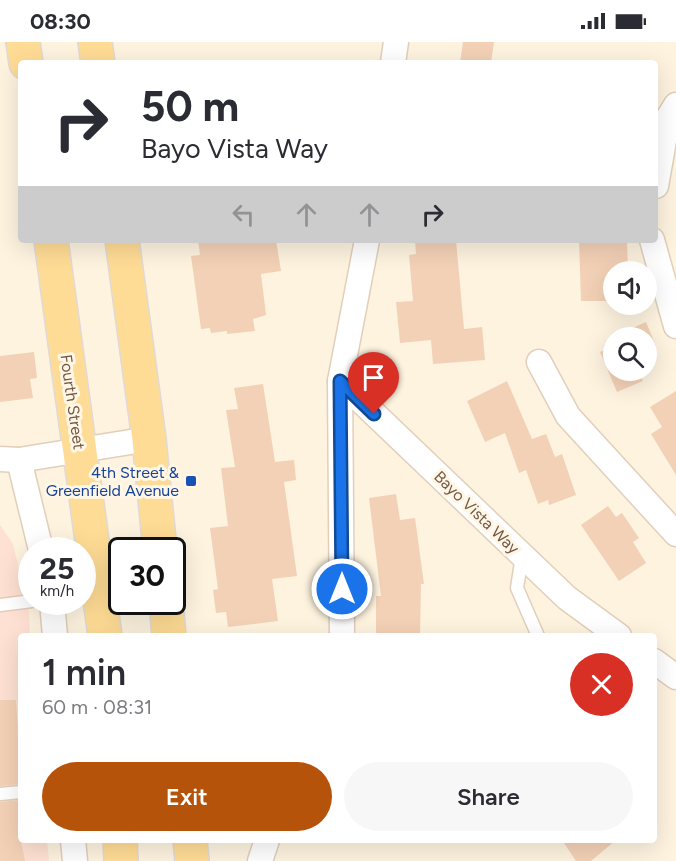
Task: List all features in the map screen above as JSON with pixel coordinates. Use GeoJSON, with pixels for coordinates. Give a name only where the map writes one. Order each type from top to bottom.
{"type":"FeatureCollection","features":[{"type":"Feature","properties":{"kind":"main road"},"geometry":{"type":"LineString","coordinates":[[23,42],[26,60]]}},
{"type":"Feature","properties":{"kind":"main road"},"geometry":{"type":"LineString","coordinates":[[95,42],[98,60]]}},
{"type":"Feature","properties":{"kind":"main road","name":"Fourth Street"},"geometry":{"type":"LineString","coordinates":[[51,243],[105,633]]}},
{"type":"Feature","properties":{"kind":"main road"},"geometry":{"type":"LineString","coordinates":[[122,243],[149,439],[159,537]]}},
{"type":"Feature","properties":{"kind":"main road"},"geometry":{"type":"LineString","coordinates":[[167,615],[169,633]]}},
{"type":"Feature","properties":{"kind":"main road"},"geometry":{"type":"LineString","coordinates":[[120,843],[121,861]]}},
{"type":"Feature","properties":{"kind":"main road"},"geometry":{"type":"LineString","coordinates":[[190,843],[192,861]]}},
{"type":"Feature","properties":{"kind":"street"},"geometry":{"type":"LineString","coordinates":[[393,60],[396,42]]}},
{"type":"Feature","properties":{"kind":"street"},"geometry":{"type":"LineString","coordinates":[[658,175],[668,118],[676,105]]}},
{"type":"Feature","properties":{"kind":"street"},"geometry":{"type":"LineString","coordinates":[[342,633],[340,381],[366,243]]}},
{"type":"Feature","properties":{"kind":"street"},"geometry":{"type":"LineString","coordinates":[[653,243],[676,326]]}},
{"type":"Feature","properties":{"kind":"street"},"geometry":{"type":"LineString","coordinates":[[539,362],[568,416],[676,534]]}},
{"type":"Feature","properties":{"kind":"street","name":"Bayo Vista Way"},"geometry":{"type":"LineString","coordinates":[[340,381],[567,598],[615,633]]}},
{"type":"Feature","properties":{"kind":"street"},"geometry":{"type":"LineString","coordinates":[[36,537],[10,459],[149,439]]}},
{"type":"Feature","properties":{"kind":"street"},"geometry":{"type":"LineString","coordinates":[[53,615],[55,633]]}},
{"type":"Feature","properties":{"kind":"street"},"geometry":{"type":"LineString","coordinates":[[657,663],[676,677]]}},
{"type":"Feature","properties":{"kind":"street"},"geometry":{"type":"LineString","coordinates":[[73,843],[75,861]]}},
{"type":"Feature","properties":{"kind":"street"},"geometry":{"type":"LineString","coordinates":[[260,861],[266,843]]}},
{"type":"Feature","properties":{"kind":"lane"},"geometry":{"type":"LineString","coordinates":[[522,556],[517,588],[537,633]]}},
{"type":"Feature","properties":{"kind":"lane"},"geometry":{"type":"LineString","coordinates":[[0,605],[18,603]]}},
{"type":"Feature","properties":{"kind":"lane"},"geometry":{"type":"LineString","coordinates":[[0,794],[18,792]]}},
{"type":"Feature","properties":{"kind":"shaded area"},"geometry":{"type":"Polygon","coordinates":[[[0,525],[13,544],[18,566],[18,615],[29,615],[30,633],[18,633],[18,843],[47,843],[49,861],[0,861],[0,525]]]}},
{"type":"Feature","properties":{"kind":"building"},"geometry":{"type":"Polygon","coordinates":[[[463,42],[494,42],[491,60],[460,60],[463,42]]]}},
{"type":"Feature","properties":{"kind":"building"},"geometry":{"type":"Polygon","coordinates":[[[198,243],[276,243],[281,271],[261,274],[266,315],[253,319],[255,331],[227,334],[227,331],[211,333],[210,328],[201,329],[191,256],[200,255],[198,243]]]}},
{"type":"Feature","properties":{"kind":"building"},"geometry":{"type":"Polygon","coordinates":[[[415,243],[456,243],[464,329],[482,327],[485,360],[433,364],[431,340],[400,343],[396,302],[413,301],[409,255],[416,254],[415,243]]]}},
{"type":"Feature","properties":{"kind":"building"},"geometry":{"type":"Polygon","coordinates":[[[579,243],[627,243],[628,261],[603,261],[603,301],[581,301],[579,243]]]}},
{"type":"Feature","properties":{"kind":"building"},"geometry":{"type":"Polygon","coordinates":[[[646,322],[648,327],[634,327],[646,322]]]}},
{"type":"Feature","properties":{"kind":"building"},"geometry":{"type":"Polygon","coordinates":[[[34,352],[37,378],[30,379],[33,398],[0,402],[0,356],[34,352]]]}},
{"type":"Feature","properties":{"kind":"building"},"geometry":{"type":"Polygon","coordinates":[[[507,381],[532,439],[546,434],[555,457],[562,454],[576,495],[549,505],[548,500],[538,504],[526,470],[519,473],[505,433],[485,442],[467,401],[507,381]]]}},
{"type":"Feature","properties":{"kind":"building"},"geometry":{"type":"Polygon","coordinates":[[[612,381],[643,381],[617,392],[612,381]]]}},
{"type":"Feature","properties":{"kind":"building"},"geometry":{"type":"Polygon","coordinates":[[[263,384],[275,462],[294,460],[296,480],[284,482],[297,576],[272,579],[278,621],[228,627],[226,612],[216,613],[213,590],[218,589],[210,528],[228,526],[221,468],[235,467],[226,410],[238,409],[234,388],[263,384]]]}},
{"type":"Feature","properties":{"kind":"building"},"geometry":{"type":"Polygon","coordinates":[[[676,391],[676,475],[651,434],[662,427],[650,407],[676,391]]]}},
{"type":"Feature","properties":{"kind":"building"},"geometry":{"type":"Polygon","coordinates":[[[396,494],[400,520],[415,518],[424,584],[421,584],[420,633],[376,633],[376,596],[381,596],[369,498],[396,494]]]}},
{"type":"Feature","properties":{"kind":"building"},"geometry":{"type":"Polygon","coordinates":[[[608,506],[616,517],[622,513],[639,538],[633,542],[646,563],[619,581],[581,525],[608,506]]]}},
{"type":"Feature","properties":{"kind":"building"},"geometry":{"type":"Polygon","coordinates":[[[0,700],[16,700],[18,784],[0,786],[0,700]]]}},
{"type":"Feature","properties":{"kind":"building"},"geometry":{"type":"Polygon","coordinates":[[[18,800],[18,843],[22,843],[25,861],[0,861],[0,802],[18,800]]]}},
{"type":"Feature","properties":{"kind":"building"},"geometry":{"type":"Polygon","coordinates":[[[564,843],[612,843],[591,861],[576,861],[564,843]]]}},
{"type":"Feature","properties":{"kind":"place","name":"4th Street & Greenfield Avenue"},"geometry":{"type":"Point","coordinates":[191,481]}},
{"type":"Feature","properties":{"kind":"route"},"geometry":{"type":"LineString","coordinates":[[342,589],[340,381],[374,414]]}}]}
